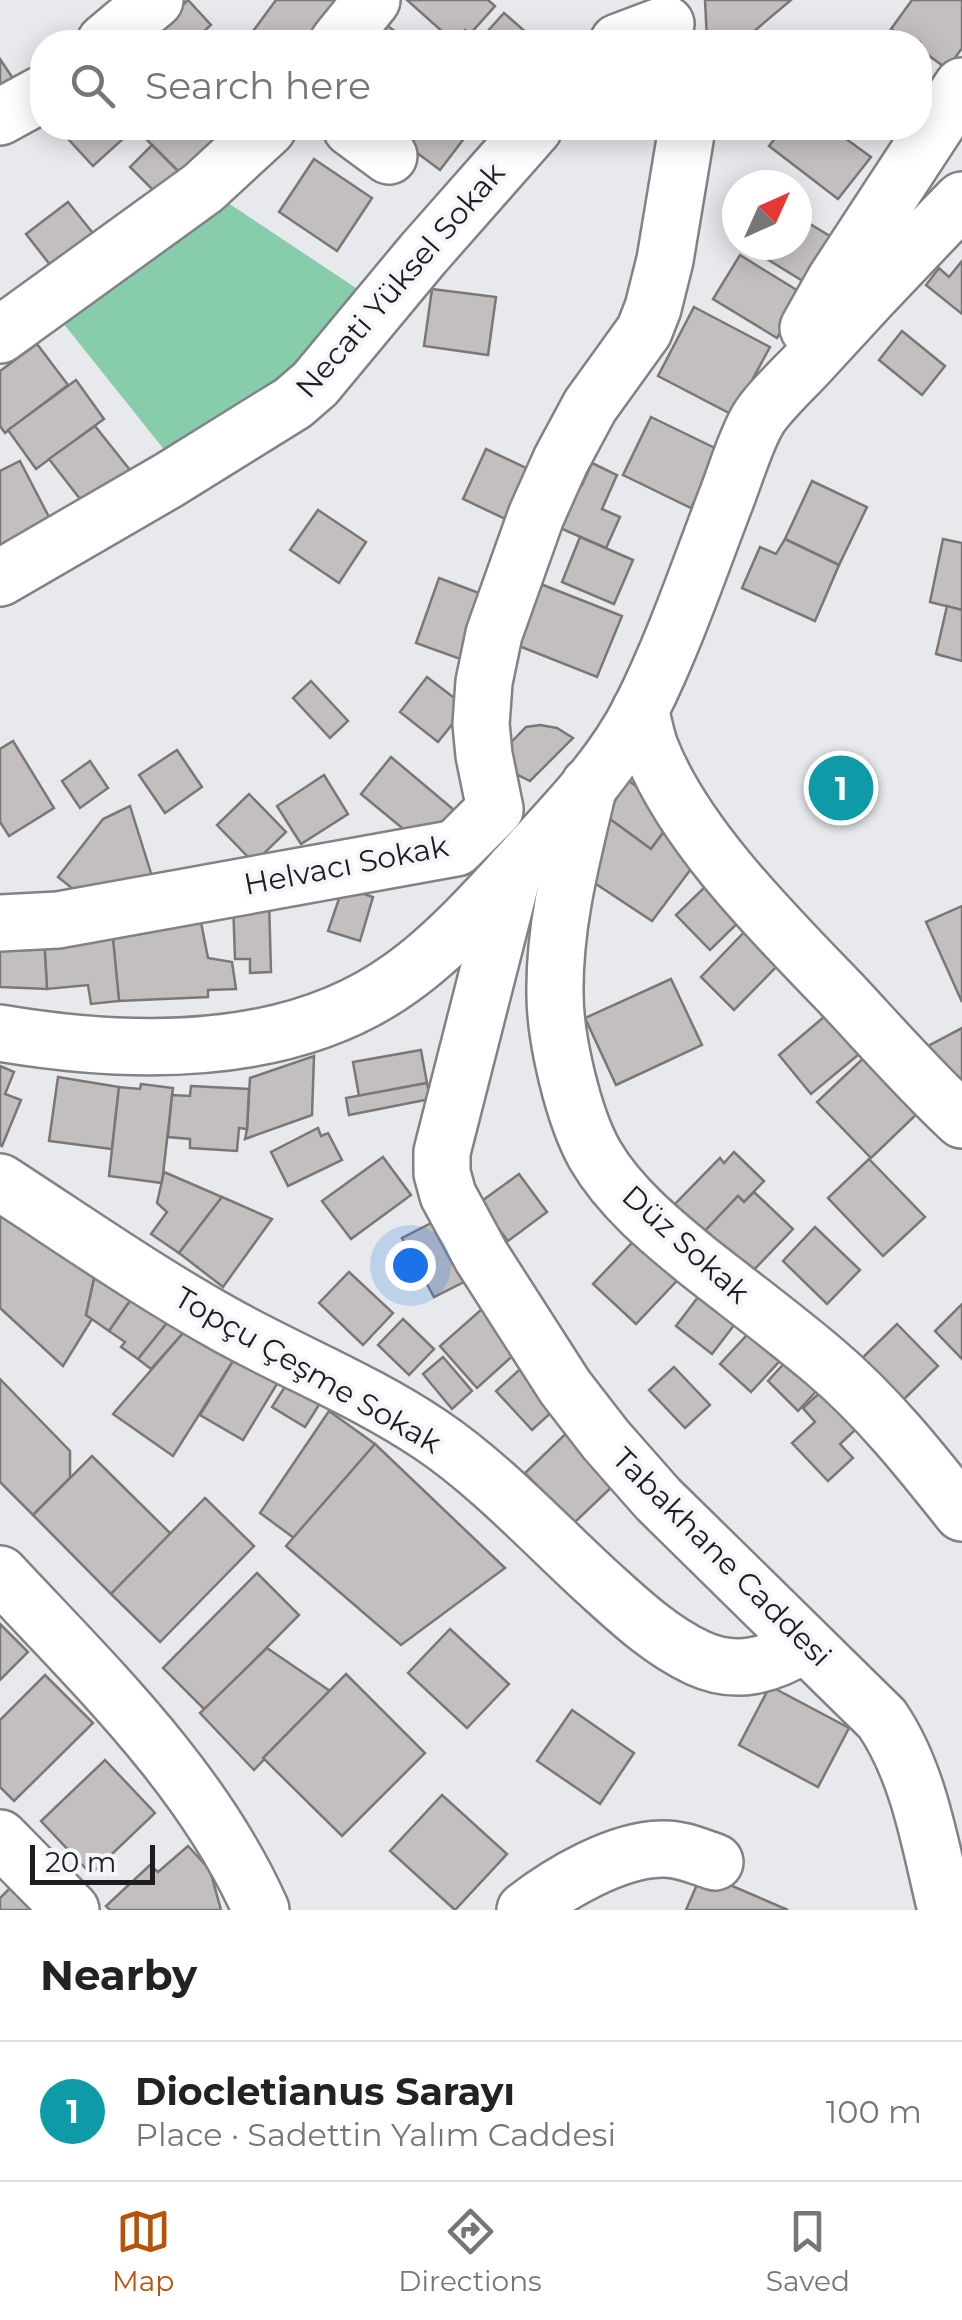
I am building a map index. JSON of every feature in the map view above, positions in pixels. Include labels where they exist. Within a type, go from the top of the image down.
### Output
[{"type":"street","points":[[120,30],[155,0]]},
{"type":"street","points":[[348,30],[372,0]]},
{"type":"street","points":[[932,132],[962,86]]},
{"type":"street","points":[[0,118],[30,101]]},
{"type":"street","points":[[0,336],[203,188],[255,140]]},
{"type":"street","name":"Necati Yüksel Sokak","points":[[0,578],[168,480],[304,394],[523,140]]},
{"type":"street","name":"Helvacı Sokak","points":[[0,923],[58,920],[456,848],[495,809],[481,724],[484,682],[494,634],[536,516],[561,460],[590,406],[644,331],[653,308],[685,140]]},
{"type":"street","points":[[0,1033],[42,1040],[151,1046],[238,1041],[300,1026],[352,1007],[401,978],[442,943],[514,870],[620,746],[661,666],[757,421],[835,280],[927,140]]},
{"type":"street","points":[[757,421],[876,288],[962,200]]},
{"type":"street","points":[[640,710],[650,746],[669,788],[720,860],[782,934],[962,1120]]},
{"type":"street","name":"Düz Sokak","points":[[590,785],[564,893],[556,944],[554,998],[564,1065],[595,1154],[640,1211],[826,1363],[872,1406],[962,1514]]},
{"type":"street","name":"Tabakhane Caddesi","points":[[514,870],[442,1152],[448,1195],[481,1256],[565,1387],[606,1440],[658,1499],[882,1719],[894,1737],[917,1792],[946,1910]]},
{"type":"street","name":"Topçu Çeşme Sokak","points":[[0,1182],[224,1324],[434,1437],[488,1481],[610,1594],[678,1648],[720,1666],[740,1667],[780,1659],[805,1644]]},
{"type":"street","points":[[0,1574],[104,1686],[194,1794],[239,1864],[261,1910]]},
{"type":"street","points":[[0,1838],[71,1910]]},
{"type":"street","points":[[525,1910],[564,1884],[618,1858],[661,1849],[715,1862]]},
{"type":"green space","points":[[216,195],[365,294],[272,395],[170,457],[55,313]]},
{"type":"building","points":[[188,0],[211,25],[205,30],[152,30]]},
{"type":"building","points":[[276,0],[341,0],[318,30],[254,30]]},
{"type":"building","points":[[407,0],[488,0],[495,6],[474,30],[441,30]]},
{"type":"building","points":[[705,0],[791,0],[755,30],[706,30]]},
{"type":"building","points":[[912,0],[962,0],[962,48],[947,69],[932,58],[932,30],[891,29]]},
{"type":"building","points":[[504,13],[523,30],[489,30]]},
{"type":"building","points":[[380,20],[393,30],[372,30]]},
{"type":"building","points":[[0,59],[20,89],[0,99]]},
{"type":"building","points":[[69,140],[122,140],[93,166]]},
{"type":"building","points":[[147,140],[216,140],[182,175]]},
{"type":"building","points":[[400,140],[463,140],[440,170]]},
{"type":"building","points":[[774,140],[848,140],[871,157],[838,199],[812,179],[812,170],[800,170],[769,146]]},
{"type":"building","points":[[152,145],[182,175],[159,196],[130,167]]},
{"type":"building","points":[[314,159],[372,198],[337,251],[279,212]]},
{"type":"building","points":[[68,202],[100,242],[58,275],[26,234]]},
{"type":"building","points":[[812,225],[833,238],[806,283],[768,260],[812,260]]},
{"type":"building","points":[[737,260],[748,260],[803,294],[777,338],[713,299]]},
{"type":"building","points":[[962,261],[962,314],[926,285],[939,268],[949,277]]},
{"type":"building","points":[[432,289],[496,297],[488,355],[424,346]]},
{"type":"building","points":[[694,307],[770,347],[733,415],[658,376]]},
{"type":"building","points":[[902,331],[945,366],[922,395],[879,360]]},
{"type":"building","points":[[37,344],[68,385],[5,433],[0,426],[0,371]]},
{"type":"building","points":[[76,380],[104,419],[36,469],[8,430]]},
{"type":"building","points":[[651,417],[719,450],[691,508],[623,475]]},
{"type":"building","points":[[95,426],[130,470],[84,504],[49,459]]},
{"type":"building","points":[[486,449],[539,474],[516,524],[463,499]]},
{"type":"building","points":[[20,461],[51,521],[0,548],[0,471]]},
{"type":"building","points":[[592,463],[617,475],[602,509],[620,517],[606,548],[560,528],[567,478],[582,485]]},
{"type":"building","points":[[812,481],[867,507],[839,565],[785,539]]},
{"type":"building","points":[[318,510],[366,542],[339,583],[290,550]]},
{"type":"building","points":[[580,537],[633,560],[614,604],[562,582]]},
{"type":"building","points":[[785,539],[839,565],[815,621],[742,588],[760,547],[776,554]]},
{"type":"building","points":[[943,539],[962,543],[962,610],[930,602]]},
{"type":"building","points":[[439,578],[487,596],[463,660],[416,643]]},
{"type":"building","points":[[538,583],[622,616],[597,677],[514,644]]},
{"type":"building","points":[[947,606],[962,610],[962,661],[936,654]]},
{"type":"building","points":[[427,677],[466,707],[438,742],[400,712]]},
{"type":"building","points":[[311,681],[348,721],[330,738],[293,698]]},
{"type":"building","points":[[526,727],[557,728],[573,738],[530,781],[492,762]]},
{"type":"building","points":[[13,741],[54,808],[9,836],[0,822],[0,749]]},
{"type":"building","points":[[177,750],[202,787],[165,813],[139,775]]},
{"type":"building","points":[[391,757],[454,810],[424,846],[361,794]]},
{"type":"building","points":[[90,761],[108,788],[80,808],[62,781]]},
{"type":"building","points":[[324,775],[348,814],[301,844],[277,806]]},
{"type":"building","points":[[626,779],[656,800],[668,826],[651,849],[607,817]]},
{"type":"building","points":[[249,794],[286,832],[254,863],[217,825]]},
{"type":"building","points":[[130,806],[155,886],[87,900],[58,877],[103,819]]},
{"type":"building","points":[[607,817],[651,849],[668,826],[700,857],[652,921],[584,876]]},
{"type":"building","points":[[711,881],[745,916],[710,950],[676,915]]},
{"type":"building","points":[[343,887],[373,897],[360,941],[328,931]]},
{"type":"building","points":[[269,900],[271,972],[250,973],[250,959],[235,959],[233,901]]},
{"type":"building","points":[[962,906],[962,1002],[926,922]]},
{"type":"building","points":[[198,907],[208,958],[232,962],[236,989],[208,990],[208,997],[119,1001],[111,923]]},
{"type":"building","points":[[751,925],[785,958],[734,1010],[701,977]]},
{"type":"building","points":[[112,928],[119,1001],[91,1004],[88,985],[47,989],[44,937]]},
{"type":"building","points":[[44,937],[47,989],[0,987],[0,938]]},
{"type":"building","points":[[671,979],[702,1045],[616,1085],[585,1018]]},
{"type":"building","points":[[831,1011],[864,1050],[811,1094],[779,1055]]},
{"type":"building","points":[[962,1028],[962,1079],[960,1080],[928,1046]]},
{"type":"building","points":[[421,1050],[427,1083],[359,1096],[353,1062]]},
{"type":"building","points":[[870,1052],[923,1108],[871,1158],[817,1102]]},
{"type":"building","points":[[314,1056],[312,1115],[245,1139],[250,1078]]},
{"type":"building","points":[[0,1066],[14,1072],[5,1094],[21,1100],[2,1146],[0,1145]]},
{"type":"building","points":[[58,1077],[119,1087],[112,1149],[49,1141]]},
{"type":"building","points":[[427,1083],[430,1099],[349,1115],[346,1098]]},
{"type":"building","points":[[141,1084],[173,1088],[162,1183],[109,1176],[119,1087],[140,1089]]},
{"type":"building","points":[[191,1086],[249,1089],[247,1129],[239,1128],[237,1151],[190,1148],[190,1139],[168,1137],[172,1095],[190,1096]]},
{"type":"building","points":[[318,1128],[321,1136],[328,1133],[342,1160],[288,1186],[271,1152]]},
{"type":"building","points":[[734,1152],[764,1181],[744,1202],[738,1196],[702,1234],[673,1206],[720,1158],[724,1163]]},
{"type":"building","points":[[383,1157],[411,1195],[351,1239],[322,1201]]},
{"type":"building","points":[[869,1159],[925,1217],[883,1256],[828,1198]]},
{"type":"building","points":[[164,1172],[222,1197],[179,1253],[151,1234],[167,1212],[157,1203]]},
{"type":"building","points":[[519,1174],[547,1212],[508,1241],[479,1203]]},
{"type":"building","points":[[754,1192],[793,1229],[748,1276],[702,1234],[738,1196],[744,1202]]},
{"type":"building","points":[[222,1197],[272,1219],[223,1287],[179,1253]]},
{"type":"building","points":[[0,1198],[98,1261],[86,1315],[92,1319],[63,1366],[0,1308]]},
{"type":"building","points":[[445,1216],[476,1276],[434,1297],[402,1238]]},
{"type":"building","points":[[815,1227],[860,1270],[827,1304],[783,1261]]},
{"type":"building","points":[[646,1228],[689,1268],[636,1324],[593,1284]]},
{"type":"building","points":[[98,1261],[139,1288],[109,1331],[86,1315]]},
{"type":"building","points":[[349,1272],[393,1313],[363,1345],[319,1303]]},
{"type":"building","points":[[139,1288],[175,1313],[138,1359],[121,1347],[125,1342],[109,1331]]},
{"type":"building","points":[[705,1288],[741,1316],[712,1354],[676,1326]]},
{"type":"building","points":[[491,1301],[527,1343],[477,1388],[440,1346]]},
{"type":"building","points":[[962,1304],[962,1359],[935,1331]]},
{"type":"building","points":[[175,1313],[191,1324],[151,1369],[138,1359]]},
{"type":"building","points":[[403,1319],[434,1349],[409,1375],[378,1345]]},
{"type":"building","points":[[759,1322],[790,1350],[751,1392],[720,1364]]},
{"type":"building","points":[[191,1324],[238,1353],[173,1456],[113,1414]]},
{"type":"building","points":[[897,1324],[938,1366],[896,1407],[855,1365]]},
{"type":"building","points":[[238,1353],[280,1379],[243,1440],[200,1415]]},
{"type":"building","points":[[443,1357],[472,1391],[452,1409],[423,1374]]},
{"type":"building","points":[[790,1357],[821,1386],[798,1411],[768,1381]]},
{"type":"building","points":[[528,1362],[564,1401],[532,1430],[496,1391]]},
{"type":"building","points":[[674,1367],[710,1405],[685,1428],[649,1390]]},
{"type":"building","points":[[293,1374],[326,1394],[305,1427],[272,1407]]},
{"type":"building","points":[[0,1379],[70,1451],[70,1478],[33,1515],[0,1482]]},
{"type":"building","points":[[835,1379],[869,1417],[840,1444],[853,1458],[828,1481],[792,1443],[815,1422],[803,1408]]},
{"type":"building","points":[[329,1411],[375,1444],[294,1538],[260,1513]]},
{"type":"building","points":[[579,1421],[619,1480],[574,1523],[525,1473]]},
{"type":"building","points":[[375,1444],[505,1568],[401,1645],[286,1546]]},
{"type":"building","points":[[92,1456],[171,1534],[111,1594],[33,1515]]},
{"type":"building","points":[[205,1498],[254,1546],[160,1642],[111,1594]]},
{"type":"building","points":[[257,1573],[299,1615],[205,1710],[163,1668]]},
{"type":"building","points":[[0,1624],[28,1652],[0,1680]]},
{"type":"building","points":[[450,1629],[509,1684],[467,1728],[408,1673]]},
{"type":"building","points":[[267,1648],[330,1691],[254,1770],[200,1713]]},
{"type":"building","points":[[346,1674],[425,1753],[342,1836],[263,1758]]},
{"type":"building","points":[[45,1675],[93,1723],[14,1801],[0,1787],[0,1720]]},
{"type":"building","points":[[770,1686],[849,1728],[818,1787],[739,1745]]},
{"type":"building","points":[[572,1710],[634,1753],[600,1804],[537,1761]]},
{"type":"building","points":[[105,1760],[155,1813],[91,1874],[41,1821]]},
{"type":"building","points":[[442,1795],[507,1854],[455,1910],[390,1851]]},
{"type":"building","points":[[188,1846],[210,1870],[221,1910],[110,1910],[106,1906],[150,1865],[158,1872]]},
{"type":"building","points":[[702,1873],[788,1910],[686,1910]]},
{"type":"building","points":[[17,1881],[43,1910],[0,1910],[0,1898]]},
{"type":"place","name":"Diocletianus Sarayı","points":[[841,788]]}]
